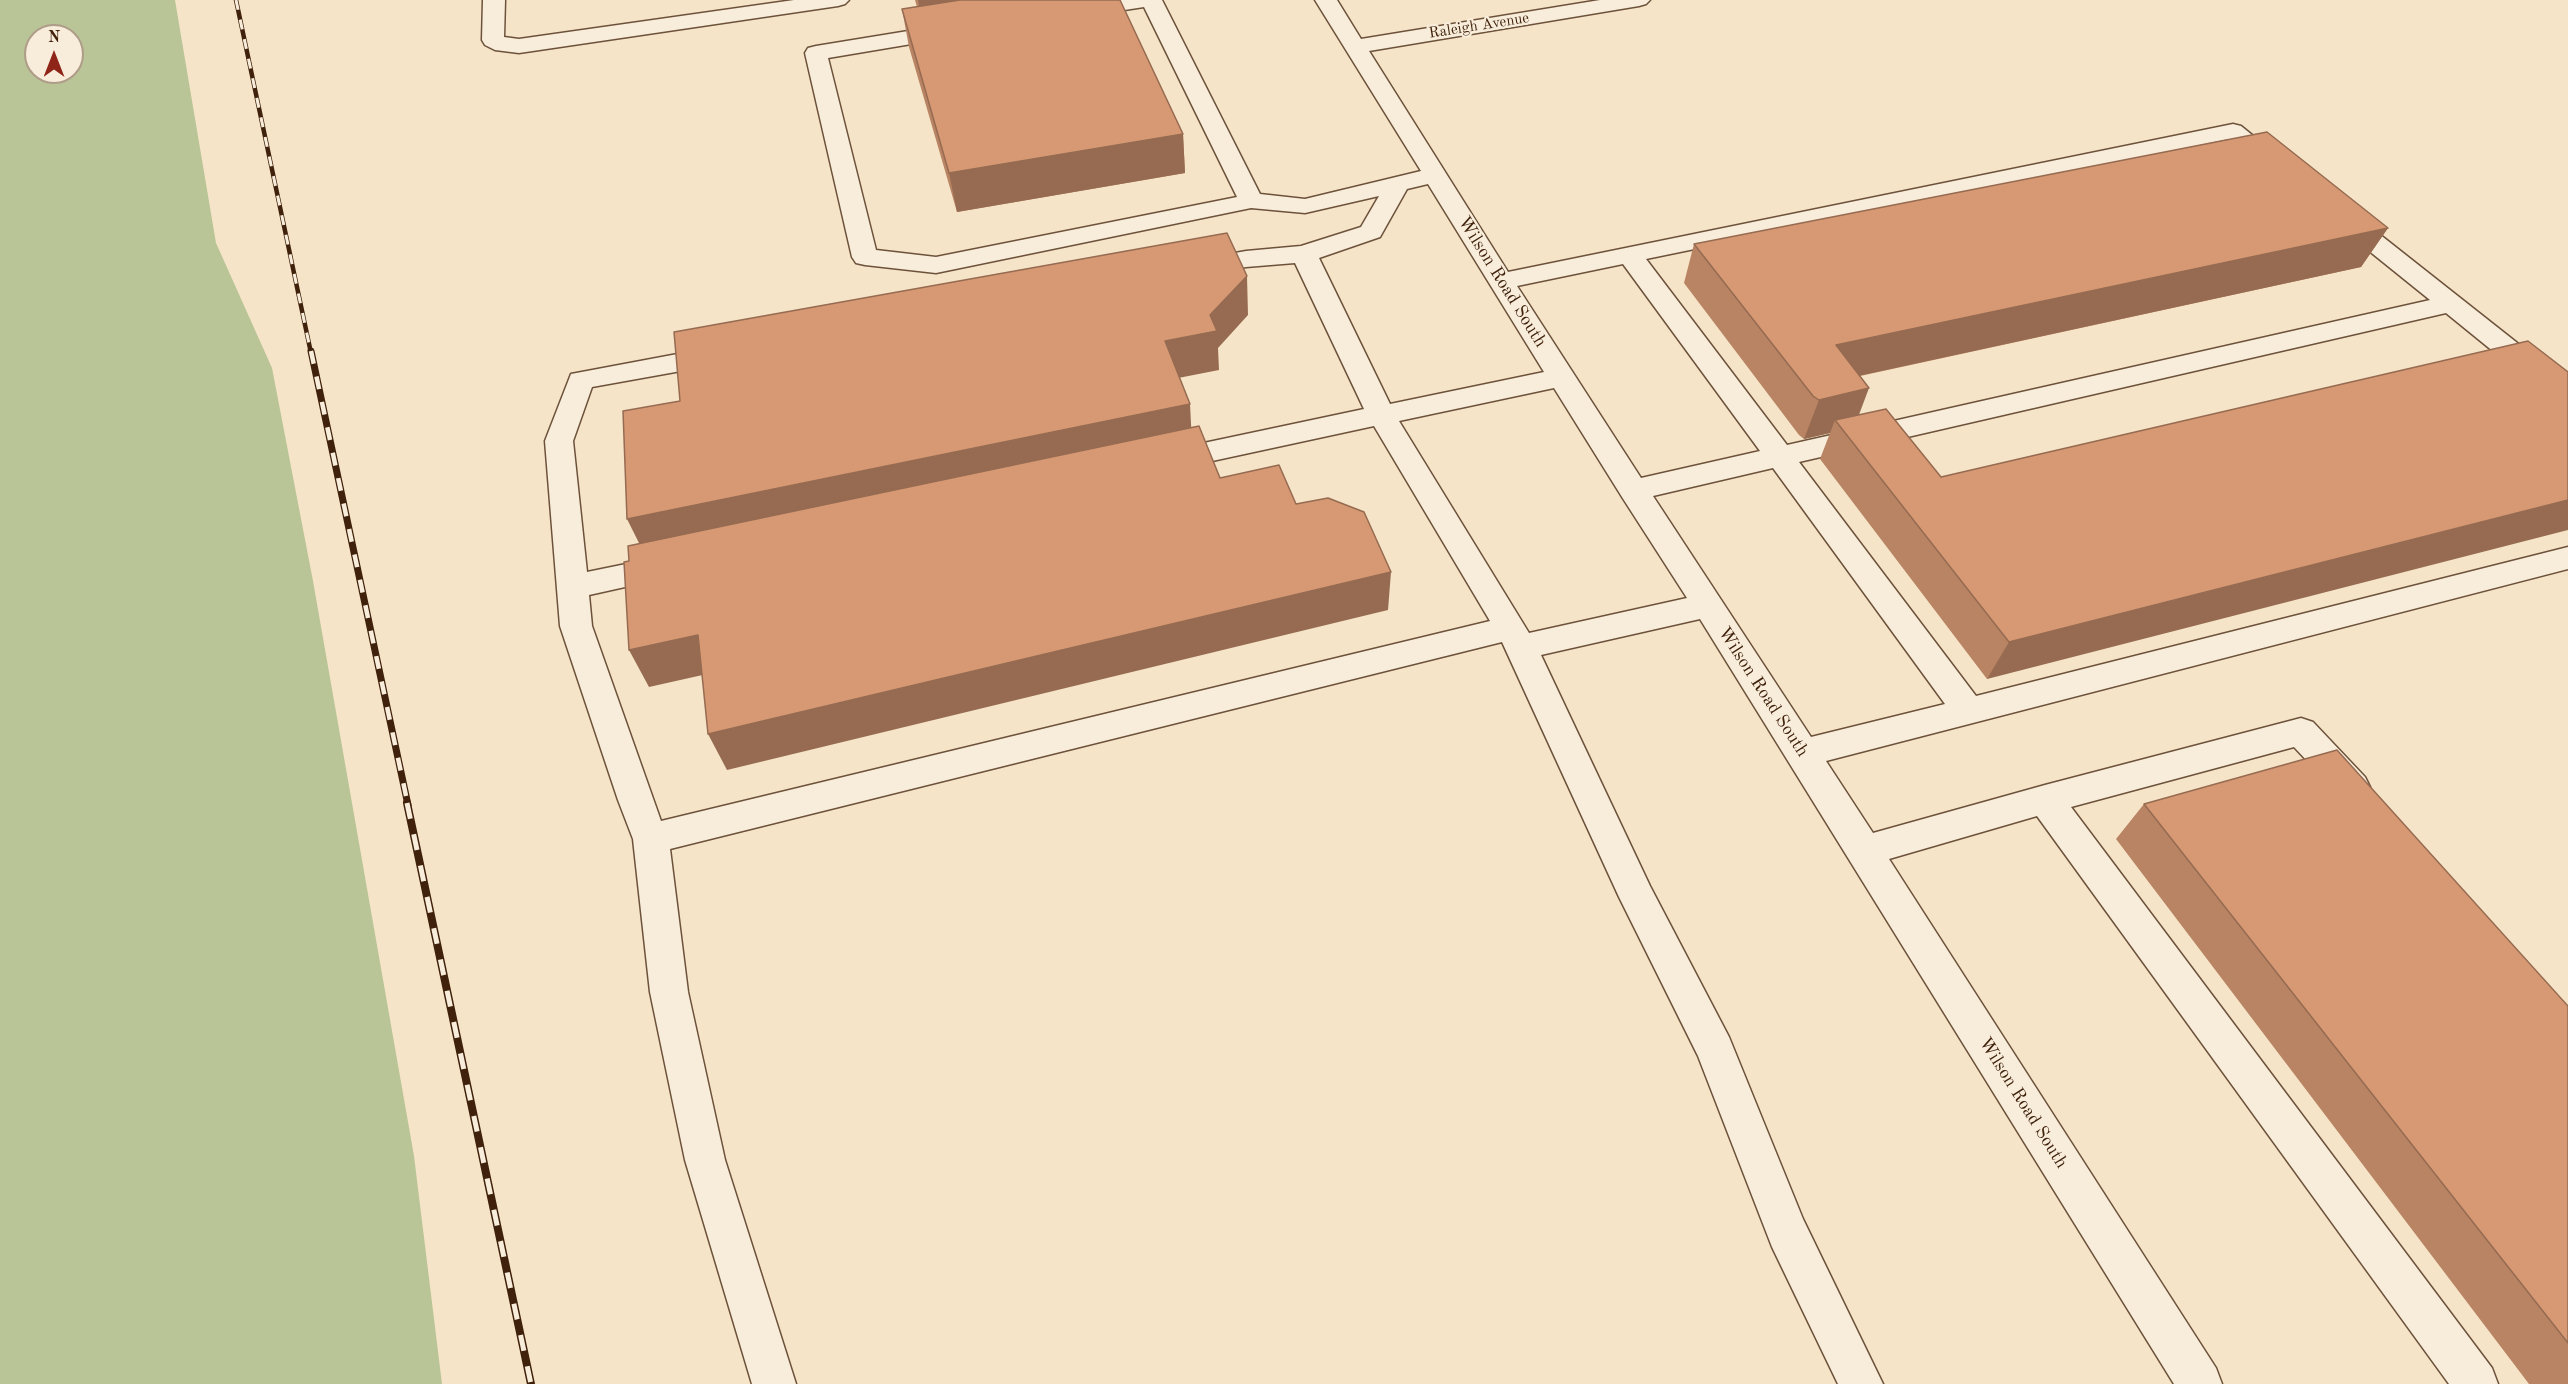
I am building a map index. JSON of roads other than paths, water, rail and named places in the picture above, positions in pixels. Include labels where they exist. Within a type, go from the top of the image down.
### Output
[{"type":"street","points":[[494,0],[493,40],[503,45],[519,46],[838,0]]},
{"type":"street","points":[[1051,15],[1145,0]]},
{"type":"street","points":[[1151,0],[1251,201]]},
{"type":"street","name":"Wilson Road South","points":[[1326,0],[1632,490],[1803,753],[2200,1384]]},
{"type":"street","name":"Raleigh Avenue","points":[[1356,46],[1639,0]]},
{"type":"street","points":[[969,28],[816,53],[865,257],[936,265],[1251,201],[1305,206],[1435,175]]},
{"type":"street","points":[[1502,281],[2233,131],[2297,181]]},
{"type":"street","points":[[1164,274],[1246,259],[1304,254],[1371,232],[1398,184]]},
{"type":"street","points":[[2324,203],[2568,398]]},
{"type":"street","points":[[1304,254],[1381,415],[1516,638],[1637,897],[1715,1050],[1787,1232],[1861,1384]]},
{"type":"street","points":[[1630,255],[1968,710]]},
{"type":"street","points":[[1632,490],[2451,304]]},
{"type":"street","points":[[744,350],[581,380],[559,441],[576,626],[635,800],[651,839],[669,992],[705,1160],[774,1384]]},
{"type":"street","points":[[1135,467],[1561,377]]},
{"type":"street","points":[[1803,753],[2568,558]]},
{"type":"street","points":[[572,587],[701,560]]},
{"type":"street","points":[[651,839],[1516,638],[1707,605]]},
{"type":"street","points":[[1864,851],[2045,799],[2301,732],[2374,810]]},
{"type":"street","points":[[2045,799],[2476,1384]]},
{"type":"railway","points":[[236,0],[311,353]]},
{"type":"railway","points":[[311,351],[408,805]]},
{"type":"railway","points":[[407,803],[531,1384]]}]
